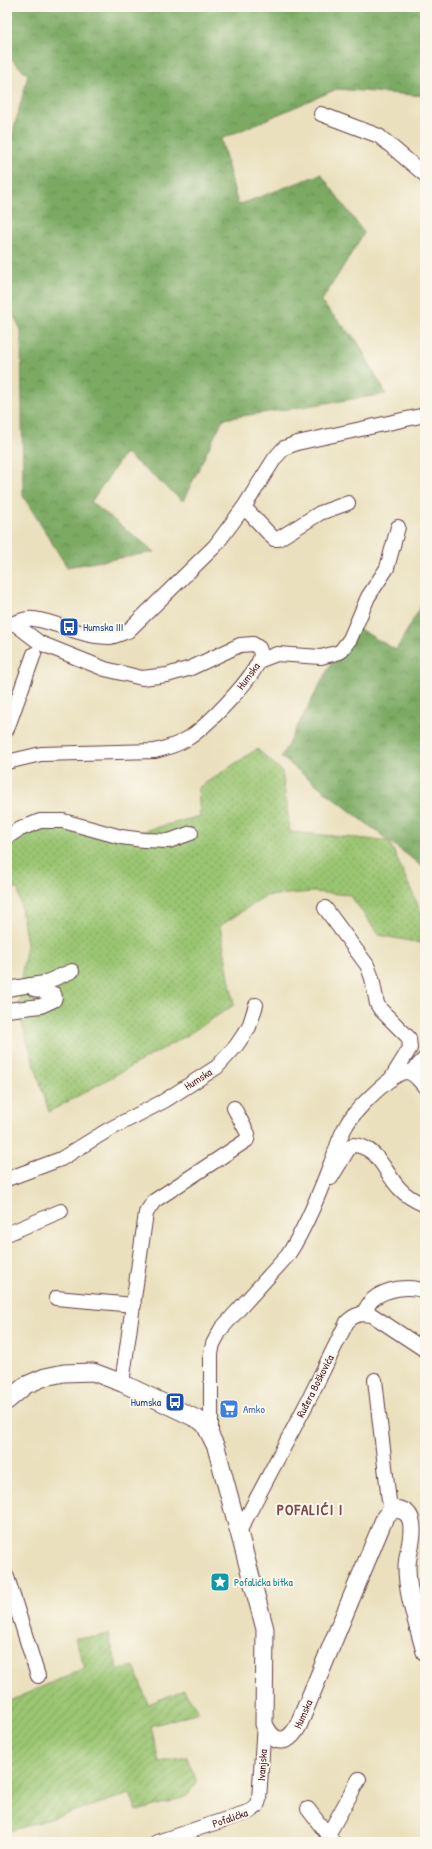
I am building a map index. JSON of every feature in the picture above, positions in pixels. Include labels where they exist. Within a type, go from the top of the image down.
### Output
[{"type":"street","points":[[321,114],[379,136],[425,175]]},
{"type":"street","name":"Humska","points":[[11,624],[32,618],[88,635],[111,637],[128,631],[214,546],[244,507],[275,458],[284,448],[297,443],[425,415]]},
{"type":"street","points":[[244,507],[274,539],[278,539],[320,513],[348,503]]},
{"type":"street","points":[[261,660],[277,654],[321,657],[340,652],[350,639],[368,597],[387,568],[398,527]]},
{"type":"street","name":"Humska","points":[[7,762],[41,754],[155,751],[173,747],[188,739],[214,717],[258,666],[262,654],[259,648],[253,644],[240,645],[191,668],[167,675],[142,678],[105,668],[40,643],[11,624]]},
{"type":"street","points":[[7,729],[34,654]]},
{"type":"street","points":[[7,837],[18,830],[40,822],[63,821],[121,837],[144,840],[169,841],[191,833]]},
{"type":"street","points":[[325,908],[367,965],[372,978],[377,1004],[409,1038],[410,1048],[391,1079]]},
{"type":"street","points":[[7,989],[44,983],[72,972]]},
{"type":"street","points":[[7,1010],[41,1006],[54,1000],[54,994],[34,989],[30,985]]},
{"type":"street","name":"Humska","points":[[7,1178],[61,1159],[108,1130],[164,1101],[217,1067],[236,1046],[249,1027],[256,1005]]},
{"type":"street","points":[[411,1073],[425,1058]]},
{"type":"street","points":[[211,1435],[211,1354],[216,1337],[226,1322],[288,1255],[298,1238],[320,1190],[345,1126],[355,1112],[391,1079],[403,1072],[411,1073],[425,1087]]},
{"type":"street","points":[[122,1384],[146,1213],[154,1201],[247,1140],[248,1134],[234,1108]]},
{"type":"street","points":[[320,1190],[337,1170],[349,1148],[356,1145],[366,1149],[376,1156],[400,1188],[412,1199],[425,1205]]},
{"type":"street","points":[[7,1234],[61,1212]]},
{"type":"street","name":"Ruđera Boškovića","points":[[240,1530],[347,1322],[352,1317],[363,1313],[372,1300],[381,1294],[398,1289],[416,1288],[425,1291]]},
{"type":"street","points":[[56,1298],[134,1305]]},
{"type":"street","points":[[363,1313],[378,1318],[425,1350]]},
{"type":"street","points":[[7,1400],[26,1385],[45,1377],[64,1372],[93,1372],[190,1414],[205,1424],[216,1447],[240,1530],[265,1629],[264,1724]]},
{"type":"street","points":[[375,1380],[389,1501],[392,1510],[397,1509],[406,1512],[412,1523],[407,1566],[408,1584],[424,1646]]},
{"type":"street","name":"Humska","points":[[264,1724],[267,1732],[278,1740],[290,1738],[295,1732],[385,1517],[392,1510]]},
{"type":"street","points":[[7,1576],[38,1676]]},
{"type":"street","name":"Ivanjska","points":[[257,1806],[259,1800],[264,1724]]},
{"type":"street","points":[[308,1809],[331,1839],[359,1779]]},
{"type":"street","name":"Pofalićka","points":[[157,1842],[175,1840],[251,1811],[257,1806]]},
{"type":"green space","points":[[7,7],[425,7],[425,96],[337,89],[221,139],[238,205],[321,174],[364,233],[321,302],[357,341],[386,394],[223,419],[183,501],[125,453],[91,502],[155,552],[67,567],[23,496],[21,330],[7,303],[7,154],[28,75],[7,55]]},
{"type":"green space","points":[[425,599],[425,869],[281,757],[352,625],[396,650]]},
{"type":"green space","points":[[257,749],[282,771],[290,832],[389,841],[425,921],[425,944],[379,935],[350,895],[312,892],[265,896],[220,926],[234,1005],[184,1037],[49,1112],[19,1014],[22,972],[27,945],[18,889],[7,888],[7,839],[63,821],[121,837],[200,816],[198,788]]},
{"type":"green space","points":[[108,1634],[118,1669],[134,1666],[148,1704],[184,1690],[199,1712],[151,1726],[159,1762],[187,1757],[197,1782],[186,1797],[137,1811],[130,1794],[7,1832],[7,1702],[85,1668],[75,1638],[96,1637]]},
{"type":"place","name":"Humska III","points":[[69,627]]},
{"type":"place","name":"Humska","points":[[175,1402]]},
{"type":"place","name":"Amko","points":[[229,1409]]},
{"type":"place","name":"Pofalićka bitka","points":[[220,1582]]},
{"type":"district","name":"POFALIĆI I","points":[[310,1510]]}]
